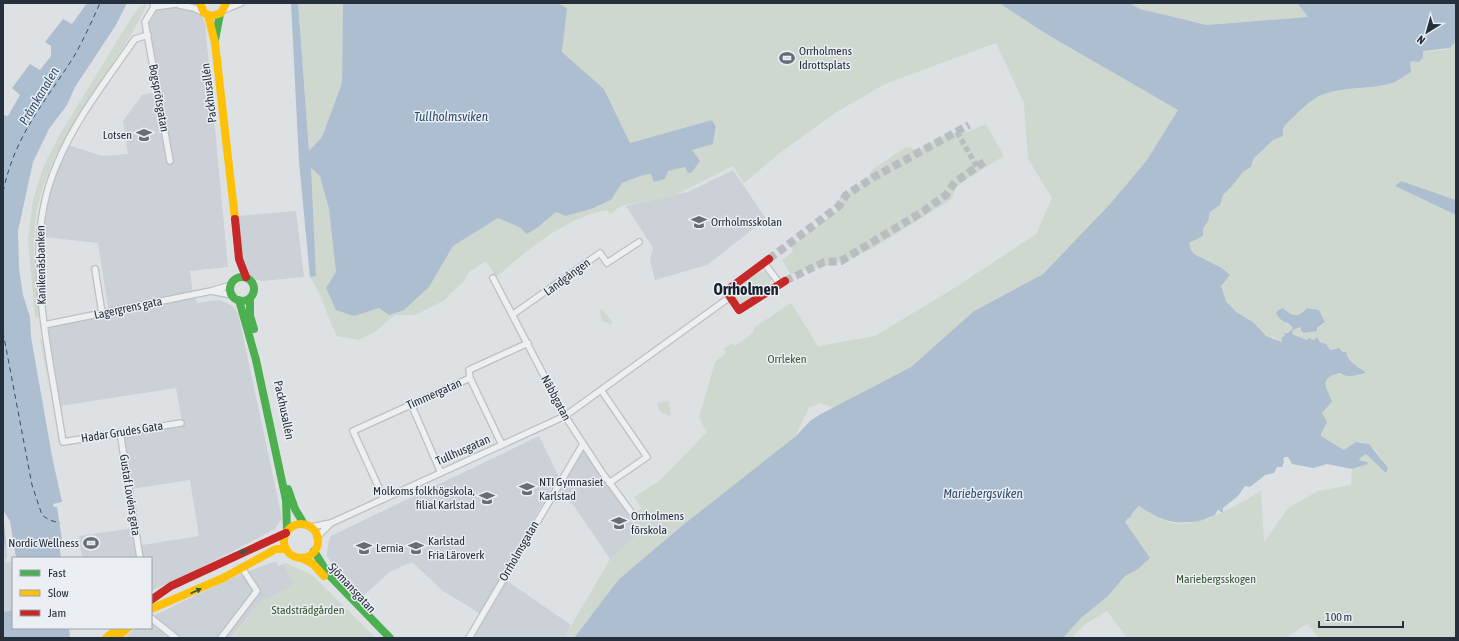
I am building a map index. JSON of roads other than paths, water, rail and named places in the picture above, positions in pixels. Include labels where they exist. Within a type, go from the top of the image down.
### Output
[{"type":"street","name":"Packhusallén","points":[[200,3],[206,14],[214,42],[239,259],[246,277]]},
{"type":"street","points":[[148,35],[145,22],[154,5],[180,4],[215,16],[223,9],[241,3]]},
{"type":"street","name":"Packhusallén","points":[[214,42],[223,9]]},
{"type":"street","name":"Bogsprötsgatan","points":[[148,35],[170,161]]},
{"type":"street","name":"Kanikenäsbanken","points":[[63,442],[44,325],[39,244],[41,215],[54,171],[74,132],[135,39],[148,35]]},
{"type":"street","name":"Landgången","points":[[512,315],[600,253],[606,263],[639,242]]},
{"type":"street","name":"Packhusallén","points":[[233,282],[239,259]]},
{"type":"street","points":[[767,261],[783,282],[739,310],[726,291],[767,261]]},
{"type":"street","points":[[95,269],[102,313]]},
{"type":"street","points":[[240,277],[246,277],[251,280],[254,286],[254,293],[250,298],[239,300],[232,295],[233,282],[240,277]]},
{"type":"street","name":"Näbbgatan","points":[[493,278],[565,416],[631,512]]},
{"type":"street","name":"Lagergrens gata","points":[[44,325],[211,291],[233,282]]},
{"type":"street","name":"Lagergrens gata","points":[[211,291],[232,295]]},
{"type":"street","name":"Tullhusgatan","points":[[308,526],[331,523],[565,416],[730,297]]},
{"type":"street","name":"Packhusallén","points":[[250,298],[250,316],[260,353],[291,498],[308,526]]},
{"type":"street","name":"Packhusallén","points":[[239,300],[253,345],[286,500],[292,516],[288,530]]},
{"type":"street","name":"Timmergatan","points":[[384,499],[353,431],[470,378],[469,370],[528,343]]},
{"type":"street","points":[[470,378],[502,445]]},
{"type":"street","points":[[601,390],[647,457],[610,483]]},
{"type":"street","points":[[411,404],[441,473]]},
{"type":"street","name":"Hadar Grudes Gata","points":[[63,442],[181,423]]},
{"type":"street","name":"Gustaf Lovéns gata","points":[[120,432],[140,557]]},
{"type":"street","name":"Orrholmsgatan","points":[[469,638],[583,444]]},
{"type":"street","name":"Tullhusgatan","points":[[317,537],[331,523]]},
{"type":"street","points":[[152,599],[171,586],[265,542],[273,540],[288,530],[308,526],[317,537],[316,549],[298,557],[270,554]]},
{"type":"street","points":[[286,549],[284,538],[288,530]]},
{"type":"street","points":[[152,609],[180,598],[270,554],[276,549],[286,549],[298,557]]},
{"type":"street","name":"Sjömansgatan","points":[[316,549],[328,574],[390,638]]},
{"type":"street","name":"Sjömansgatan","points":[[298,557],[312,564],[382,638]]},
{"type":"street","points":[[221,638],[257,591],[242,568]]},
{"type":"street","points":[[152,619],[176,638]]},
{"type":"street","points":[[106,638],[117,629]]},
{"type":"street","points":[[116,638],[127,629]]},
{"type":"water","name":"Pråmkanalen","points":[[87,3],[127,3],[116,25],[75,87],[67,105],[49,129],[33,162],[18,231],[19,268],[23,295],[30,317],[31,337],[52,456],[62,502],[53,504],[54,507],[57,507],[62,540],[59,541],[61,557],[12,557],[8,562],[3,536],[3,115],[8,116],[20,95],[12,88],[30,64],[40,70],[51,56],[51,46],[45,42],[63,19],[72,24]]},
{"type":"water","name":"Tullholmsviken","points":[[291,3],[298,3],[309,151],[322,137],[342,83],[343,3],[557,3],[567,8],[562,52],[604,89],[630,143],[712,120],[716,127],[713,144],[692,150],[700,161],[692,172],[688,173],[685,167],[668,171],[665,179],[654,182],[651,174],[643,175],[622,183],[611,200],[591,209],[566,216],[556,212],[538,227],[526,234],[521,228],[498,218],[453,246],[429,287],[404,310],[389,315],[379,308],[354,316],[336,310],[326,288],[336,272],[329,209],[320,176],[311,168],[316,276],[310,277],[299,162]]},
{"type":"water","name":"Mariebergsviken","points":[[999,3],[1129,3],[1140,9],[1207,25],[1308,17],[1297,3],[1456,3],[1456,41],[1450,48],[1423,51],[1423,58],[1419,62],[1412,61],[1410,63],[1411,72],[1395,82],[1324,94],[1308,103],[1285,125],[1283,129],[1283,136],[1273,140],[1254,158],[1251,167],[1243,172],[1223,195],[1220,205],[1210,212],[1208,221],[1203,229],[1203,236],[1189,243],[1194,254],[1222,268],[1230,275],[1221,286],[1226,301],[1236,312],[1253,322],[1266,336],[1282,342],[1282,337],[1285,336],[1284,333],[1288,333],[1293,328],[1278,317],[1276,313],[1278,310],[1283,308],[1293,315],[1298,315],[1307,308],[1319,310],[1325,322],[1317,328],[1317,331],[1304,333],[1301,331],[1301,327],[1293,330],[1292,334],[1307,340],[1308,338],[1314,340],[1317,337],[1320,342],[1326,344],[1330,350],[1339,348],[1343,352],[1346,352],[1350,361],[1365,373],[1347,376],[1340,373],[1332,375],[1328,379],[1326,382],[1326,388],[1332,402],[1322,413],[1327,422],[1321,436],[1344,450],[1356,442],[1369,444],[1388,468],[1386,473],[1366,454],[1359,460],[1367,462],[1368,464],[1352,469],[1327,464],[1313,468],[1292,464],[1288,457],[1286,457],[1283,458],[1284,462],[1282,467],[1277,467],[1274,473],[1265,475],[1250,487],[1245,486],[1238,496],[1223,508],[1223,513],[1218,510],[1214,516],[1190,522],[1174,522],[1154,515],[1139,506],[1125,522],[1150,558],[1138,569],[1125,576],[1108,596],[1081,618],[1063,638],[574,638],[619,579],[683,525],[796,436],[810,421],[911,367],[974,311],[1043,274],[1110,204],[1147,160],[1178,110],[1048,35]]},
{"type":"water","points":[[1401,181],[1456,200],[1456,215],[1395,186]]},
{"type":"water","points":[[12,610],[12,629],[69,629],[70,638],[3,638],[3,612]]},
{"type":"tunnel","points":[[769,259],[839,206],[846,195],[874,177],[969,125]]},
{"type":"tunnel","points":[[957,132],[977,167]]},
{"type":"tunnel","points":[[785,281],[824,262],[841,261],[922,212],[946,195],[955,182],[984,162]]},
{"type":"place","name":"Orrholmens Idrottsplats","points":[[787,58]]},
{"type":"place","name":"Lotsen","points":[[144,135]]},
{"type":"place","name":"Orrholmsskolan","points":[[699,222]]},
{"type":"place","name":"NTI Gymnasiet Karlstad","points":[[527,489]]},
{"type":"place","name":"Molkoms folkhögskola, filial Karlstad","points":[[487,498]]},
{"type":"place","name":"Orrholmens förskola","points":[[619,523]]},
{"type":"place","name":"Nordic Wellness","points":[[91,543]]},
{"type":"place","name":"Lernia","points":[[364,548]]},
{"type":"place","name":"Karlstad Fria Läroverk","points":[[416,548]]},
{"type":"district","name":"Orrholmen","points":[[746,289]]},
{"type":"park label","name":"Orrleken","points":[[787,359]]},
{"type":"park label","name":"Mariebergsskogen","points":[[1216,579]]},
{"type":"park label","name":"Stadsträdgården","points":[[308,610]]}]
